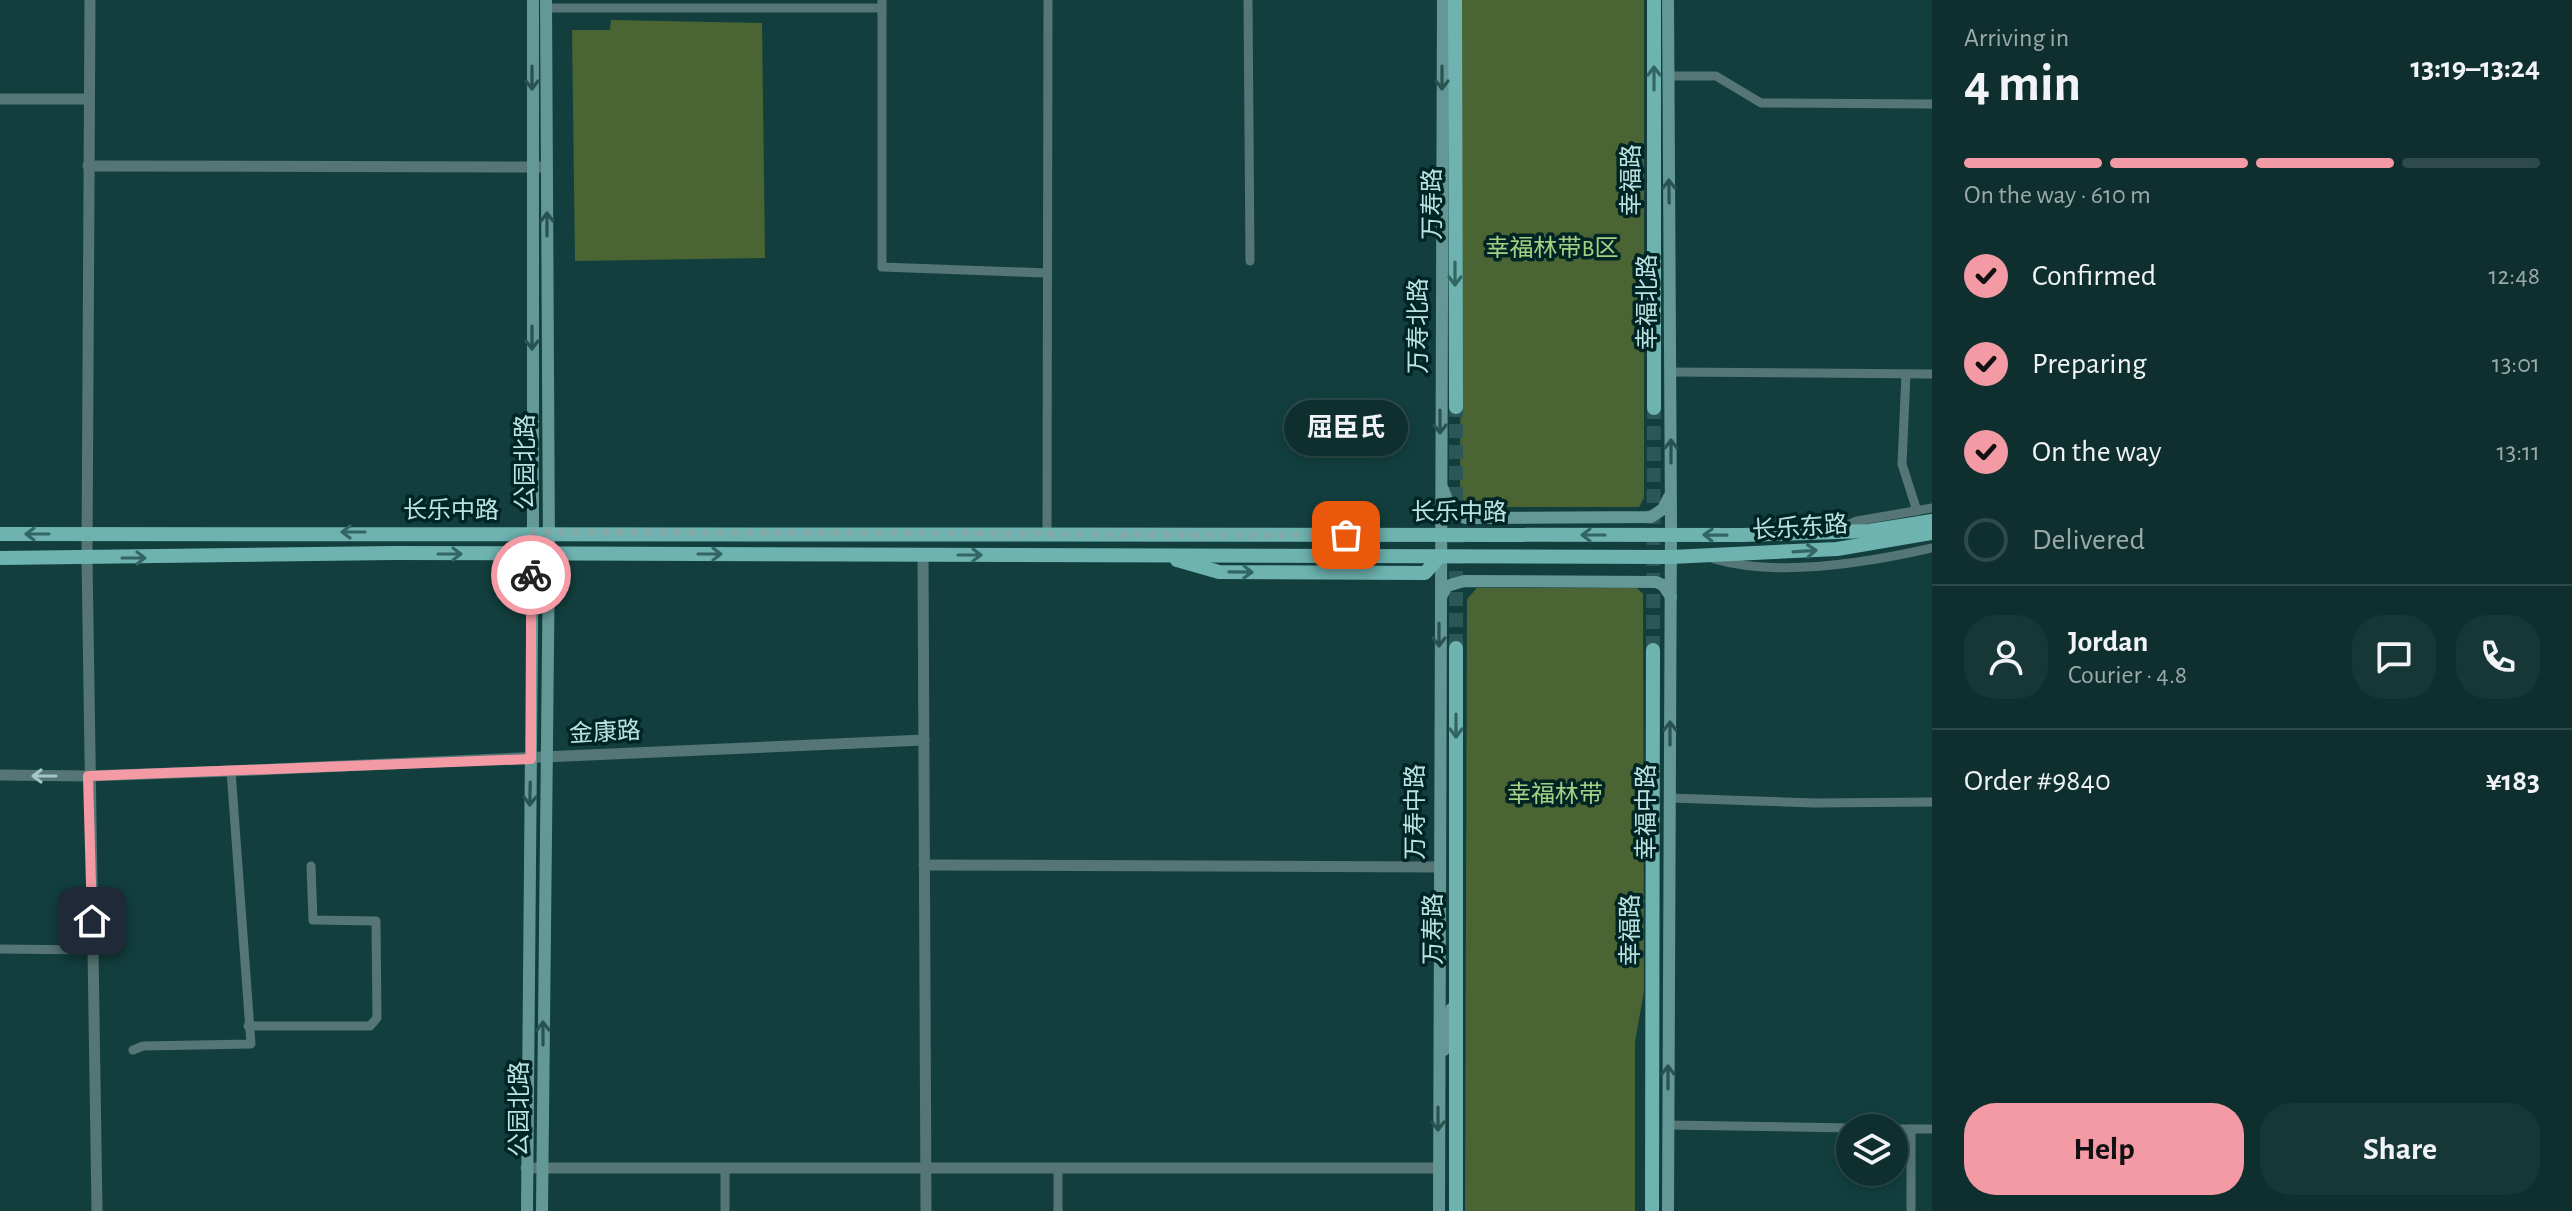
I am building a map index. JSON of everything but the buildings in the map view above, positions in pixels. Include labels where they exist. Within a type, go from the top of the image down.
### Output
[{"type":"main road","name":"公园北路","points":[[527,1211],[533,532],[533,0]]},
{"type":"main road","name":"万寿北路","points":[[1439,557],[1443,0]]},
{"type":"main road","name":"万寿路","points":[[1455,0],[1456,407]]},
{"type":"main road","name":"幸福路","points":[[1654,0],[1654,408]]},
{"type":"main road","name":"幸福北路","points":[[1668,0],[1671,557]]},
{"type":"main road","name":"公园北路","points":[[542,1211],[549,554],[546,4]]},
{"type":"main road","points":[[1439,474],[1451,511],[1465,518],[1651,517],[1663,509],[1671,491]]},
{"type":"main road","name":"长乐东路","points":[[1671,535],[1869,531],[1932,521]]},
{"type":"main road","name":"长乐东路","points":[[1671,557],[1837,549],[1932,533]]},
{"type":"main road","name":"长乐中路","points":[[0,534],[1671,535]]},
{"type":"main road","points":[[1109,534],[1109,556]]},
{"type":"main road","name":"长乐中路","points":[[0,558],[532,554],[1671,557]]},
{"type":"main road","name":"万寿中路","points":[[1439,557],[1439,1211]]},
{"type":"main road","name":"幸福中路","points":[[1668,1211],[1671,557]]},
{"type":"main road","points":[[1439,604],[1447,586],[1464,581],[1656,582],[1663,585],[1671,597]]},
{"type":"main road","name":"万寿路","points":[[1456,648],[1456,1211]]},
{"type":"main road","name":"幸福路","points":[[1652,1211],[1653,650]]},
{"type":"main road","points":[[1438,1083],[1456,986]]},
{"type":"street","points":[[90,0],[86,534],[97,1211]]},
{"type":"street","points":[[1047,535],[1048,0]]},
{"type":"street","points":[[1248,0],[1250,261]]},
{"type":"street","points":[[546,4],[882,4],[882,267],[1047,273]]},
{"type":"street","points":[[1668,76],[1716,76],[1761,103],[1932,104]]},
{"type":"street","points":[[0,99],[89,99]]},
{"type":"street","points":[[88,166],[546,167]]},
{"type":"street","points":[[1670,372],[1932,374]]},
{"type":"street","points":[[1906,374],[1902,464],[1917,511]]},
{"type":"street","points":[[1832,531],[1857,521],[1932,508]]},
{"type":"street","points":[[1703,555],[1741,567],[1765,568],[1849,562],[1932,548]]},
{"type":"street","points":[[923,555],[926,1211]]},
{"type":"street","name":"金康路","points":[[0,775],[88,776],[231,771],[924,740]]},
{"type":"street","points":[[133,1050],[143,1046],[251,1044],[231,771]]},
{"type":"street","points":[[1670,798],[1815,803],[1932,802]]},
{"type":"street","points":[[924,865],[1438,867]]},
{"type":"street","points":[[248,1026],[370,1026],[377,1018],[376,921],[313,920],[311,866]]},
{"type":"street","points":[[0,949],[93,950]]},
{"type":"street","points":[[1668,1125],[1836,1128]]},
{"type":"street","points":[[1911,1211],[1911,1129],[1932,1129]]},
{"type":"street","points":[[526,1168],[1439,1168]]},
{"type":"street","points":[[725,1168],[725,1211]]},
{"type":"street","points":[[1058,1168],[1058,1211]]},
{"type":"green space","name":"幸福林带B区","points":[[1462,0],[1644,0],[1644,498],[1639,507],[1471,507],[1460,497]]},
{"type":"green space","points":[[611,20],[762,23],[765,258],[575,261],[572,30],[610,30]]},
{"type":"green space","name":"幸福林带","points":[[1477,588],[1637,588],[1643,594],[1644,991],[1635,1042],[1635,1211],[1465,1211],[1467,599]]},
{"type":"tunnel","points":[[1456,407],[1456,648]]},
{"type":"tunnel","points":[[1653,650],[1654,408]]},
{"type":"way so far","points":[[531,575],[533,532],[1346,535]]},
{"type":"place","name":"屈臣氏","points":[[1346,535]]},
{"type":"route","points":[[92,921],[88,776],[531,759],[531,575]]}]
